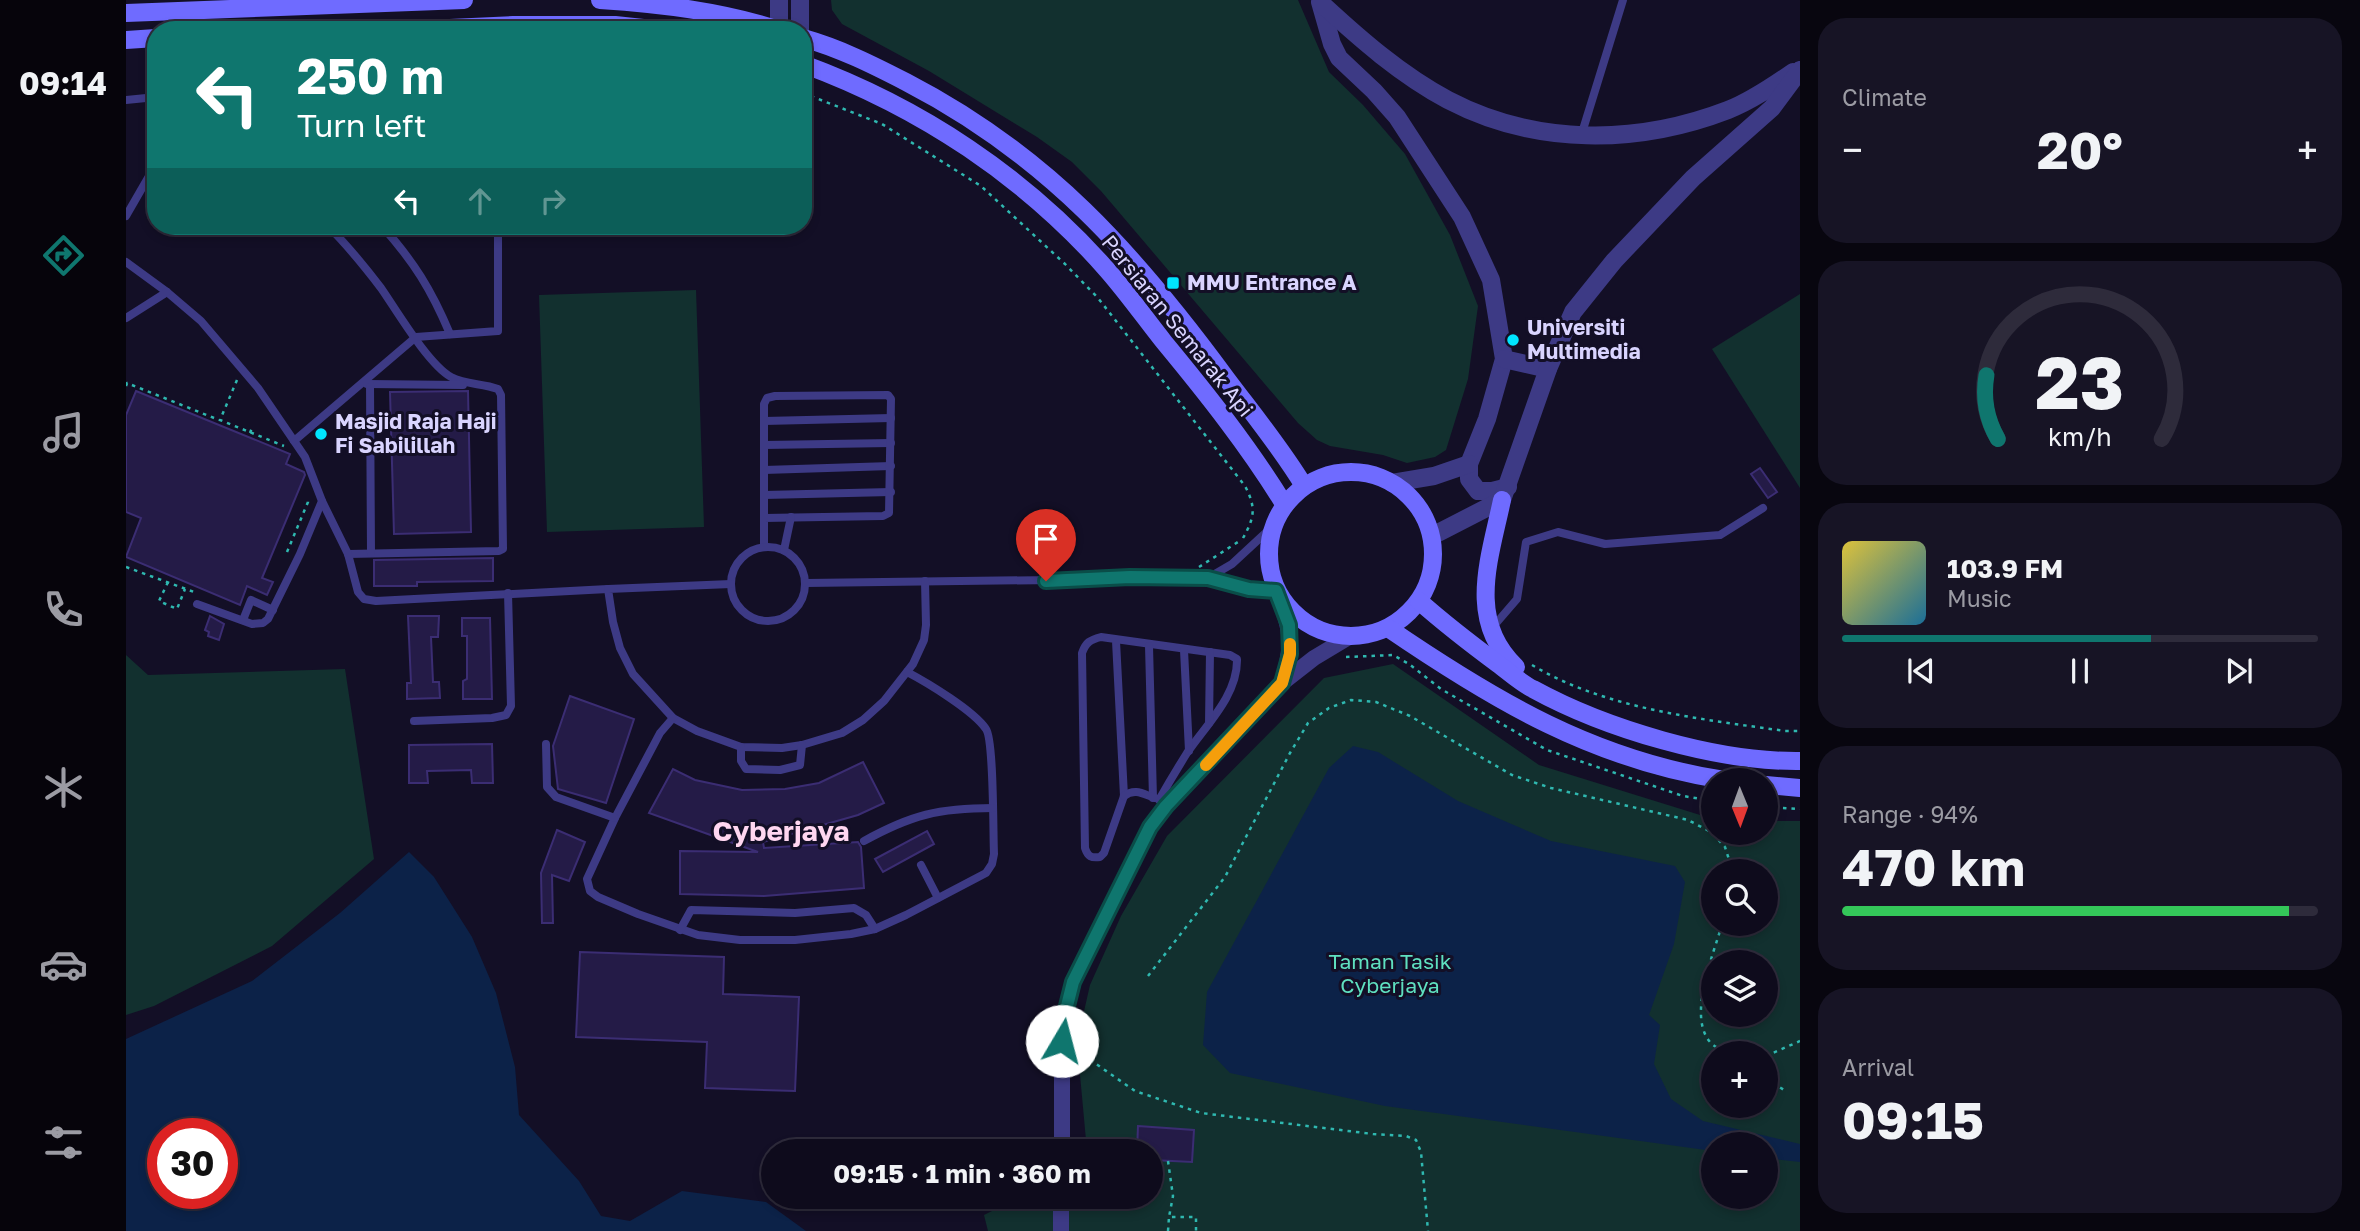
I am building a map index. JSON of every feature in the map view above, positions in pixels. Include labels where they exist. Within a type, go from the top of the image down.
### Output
[{"type":"main road","points":[[126,13],[281,3],[464,0]]},
{"type":"main road","points":[[600,0],[680,8],[748,21]]},
{"type":"main road","points":[[126,40],[147,39]]},
{"type":"main road","name":"Persiaran Semarak Api","points":[[812,42],[891,74],[963,113],[1017,150],[1080,204],[1175,309],[1286,456],[1304,486]]},
{"type":"main road","name":"Persiaran Semarak Api","points":[[812,68],[860,87],[981,156],[1058,220],[1107,270],[1188,371],[1258,463],[1284,504]]},
{"type":"main road","points":[[1348,472],[1371,474],[1392,482],[1410,496],[1424,515],[1432,536],[1434,558],[1430,581],[1419,601],[1405,616],[1388,628],[1369,635],[1349,637],[1328,634],[1309,626],[1293,613],[1278,594],[1268,559],[1268,542],[1284,504],[1304,486],[1325,475],[1348,472]]},
{"type":"main road","points":[[1505,493],[1486,582],[1486,614],[1490,631],[1507,659],[1555,700]]},
{"type":"main road","points":[[1419,601],[1454,632],[1531,688],[1555,700],[1603,720],[1667,741],[1755,757],[1800,761]]},
{"type":"main road","points":[[1388,628],[1459,677],[1549,726],[1622,756],[1701,775]]},
{"type":"main road","points":[[1778,786],[1800,788]]},
{"type":"street","points":[[779,0],[779,21]]},
{"type":"street","points":[[800,0],[800,21]]},
{"type":"street","points":[[1320,1],[1364,42],[1399,69],[1448,100],[1516,127],[1581,136],[1651,133],[1730,110],[1800,69]]},
{"type":"street","points":[[1320,1],[1332,44],[1339,58],[1397,117],[1462,217],[1491,280],[1504,359],[1487,419],[1469,464],[1469,479],[1478,491],[1505,493]]},
{"type":"street","points":[[1350,69],[1353,52],[1364,42]]},
{"type":"street","points":[[1432,536],[1505,493],[1548,369],[1573,312],[1614,261],[1692,178],[1772,108],[1800,69]]},
{"type":"street","points":[[1730,110],[1740,117],[1745,134]]},
{"type":"street","points":[[1504,359],[1548,369]]},
{"type":"street","points":[[1392,482],[1434,476],[1469,464]]},
{"type":"street","points":[[1278,594],[1289,625],[1290,645],[1282,683]]},
{"type":"street","points":[[1062,1139],[1062,1033],[1073,982],[1150,827],[1159,801],[1282,683],[1314,658],[1349,637]]},
{"type":"lane","points":[[1581,136],[1623,0]]},
{"type":"lane","points":[[126,100],[147,98]]},
{"type":"lane","points":[[126,216],[147,180]]},
{"type":"lane","points":[[336,235],[378,284],[429,356],[449,376],[470,385]]},
{"type":"lane","points":[[390,235],[410,257],[434,296],[450,334]]},
{"type":"lane","points":[[292,445],[366,384],[416,337],[498,331],[498,235]]},
{"type":"lane","points":[[126,262],[167,292],[209,330],[258,388],[292,445],[305,457],[322,501],[348,554],[358,592],[364,599],[376,601],[731,584]]},
{"type":"lane","points":[[126,318],[167,292]]},
{"type":"lane","points":[[348,554],[503,550],[501,395],[498,389],[470,385],[366,384]]},
{"type":"lane","points":[[366,384],[371,553]]},
{"type":"lane","points":[[764,518],[883,516],[890,513],[891,399],[888,395],[767,398],[764,404],[764,421],[764,445],[764,470],[764,495],[764,518],[764,547]]},
{"type":"lane","points":[[764,421],[891,418]]},
{"type":"lane","points":[[764,445],[891,443]]},
{"type":"lane","points":[[764,470],[891,466]]},
{"type":"lane","points":[[764,495],[891,492]]},
{"type":"lane","points":[[197,604],[253,624],[263,623],[274,610],[322,501]]},
{"type":"lane","points":[[1490,631],[1517,599],[1526,542],[1558,532],[1605,544],[1720,536],[1763,508]]},
{"type":"lane","points":[[784,550],[792,517]]},
{"type":"lane","points":[[1208,578],[1232,564],[1273,526]]},
{"type":"lane","points":[[764,547],[784,550],[800,564],[806,583],[804,596],[797,607],[788,615],[775,620],[750,616],[740,608],[733,597],[731,584],[735,566],[740,559],[747,553],[764,547]]},
{"type":"lane","points":[[806,583],[1208,578],[1278,594]]},
{"type":"lane","points":[[608,589],[620,648],[633,674],[673,718],[697,731],[741,747],[782,748],[842,733],[863,720],[884,701],[907,672],[924,640],[925,581]]},
{"type":"lane","points":[[415,721],[506,715],[511,706],[508,593]]},
{"type":"lane","points":[[243,620],[251,600],[274,610]]},
{"type":"lane","points":[[1116,641],[1124,796],[1104,853],[1100,858],[1093,858],[1087,855],[1085,848],[1082,653],[1085,645],[1090,640],[1101,638],[1230,655],[1237,659],[1228,694],[1159,801]]},
{"type":"lane","points":[[1149,646],[1159,801]]},
{"type":"lane","points":[[1184,650],[1189,751]]},
{"type":"lane","points":[[1209,724],[1210,652]]},
{"type":"lane","points":[[673,718],[660,733],[615,818],[587,879],[590,891],[598,897],[698,935],[740,940],[795,940],[851,934],[875,929],[938,898],[986,873],[992,864],[991,748],[987,730],[970,713],[907,672]]},
{"type":"lane","points":[[546,744],[547,787],[556,797],[615,818]]},
{"type":"lane","points":[[741,747],[741,761],[746,769],[780,770],[800,765],[802,745]]},
{"type":"lane","points":[[1124,796],[1138,791],[1159,801]]},
{"type":"lane","points":[[864,841],[930,812],[993,808]]},
{"type":"lane","points":[[920,865],[938,898]]},
{"type":"lane","points":[[680,930],[691,910],[795,913],[854,908],[866,915],[875,929]]},
{"type":"lane","points":[[1061,1223],[1070,1231]]},
{"type":"path","points":[[812,97],[882,124],[981,186],[1098,298],[1245,486],[1253,502],[1251,523],[1242,540],[1182,578]]},
{"type":"path","points":[[220,420],[237,380],[231,372]]},
{"type":"path","points":[[126,386],[127,383],[250,433],[292,445]]},
{"type":"path","points":[[250,433],[253,425]]},
{"type":"path","points":[[283,561],[308,502],[308,489]]},
{"type":"path","points":[[126,567],[197,594]]},
{"type":"path","points":[[168,582],[159,601],[177,609],[185,589]]},
{"type":"path","points":[[1345,658],[1393,655],[1441,689],[1547,750],[1683,796],[1701,798]]},
{"type":"path","points":[[1524,657],[1533,666],[1568,684],[1664,713],[1800,732]]},
{"type":"path","points":[[1148,975],[1225,877],[1308,723],[1329,708],[1351,700],[1376,702],[1410,716],[1512,775],[1538,784],[1688,820],[1712,832],[1725,847],[1729,859]]},
{"type":"path","points":[[1778,808],[1800,809]]},
{"type":"path","points":[[1710,1041],[1702,1025],[1699,1007],[1719,936]]},
{"type":"path","points":[[1062,1033],[1135,1091],[1201,1113],[1406,1136],[1416,1140],[1421,1152],[1428,1231]]},
{"type":"path","points":[[1778,1051],[1800,1041]]},
{"type":"path","points":[[1778,1086],[1784,1090]]},
{"type":"path","points":[[1168,1161],[1173,1196],[1168,1231]]},
{"type":"path","points":[[1169,1217],[1196,1217],[1196,1231]]},
{"type":"green space","points":[[831,0],[1298,0],[1329,72],[1363,105],[1405,154],[1450,235],[1478,306],[1468,379],[1446,450],[1435,457],[1407,463],[1383,455],[1330,446],[1317,440],[1298,423],[1101,191],[1072,162],[1037,137],[929,71],[842,24],[832,10]]},
{"type":"green space","points":[[696,290],[704,527],[547,532],[539,295]]},
{"type":"green space","points":[[1800,294],[1800,488],[1712,349]]},
{"type":"green space","points":[[126,655],[148,675],[345,669],[374,859],[272,946],[154,1006],[126,1015]]},
{"type":"green space","name":"Taman Tasik Cyberjaya","points":[[1393,664],[1539,765],[1701,815],[1701,845],[1778,845],[1778,821],[1800,821],[1800,1231],[988,1231],[984,1215],[996,1209],[1163,1209],[1163,1139],[1086,1139],[1077,1042],[1090,985],[1121,916],[1167,836],[1324,678]]},
{"type":"water","points":[[1353,746],[1378,752],[1458,801],[1551,841],[1675,866],[1685,882],[1674,944],[1649,1015],[1660,1025],[1654,1064],[1671,1099],[1703,1121],[1749,1132],[1701,1132],[1701,1149],[1385,1106],[1230,1073],[1203,1045],[1207,992],[1329,768]]},
{"type":"water","points":[[409,852],[434,877],[472,937],[496,993],[515,1067],[519,1115],[579,1181],[601,1216],[630,1221],[682,1191],[761,1201],[761,1209],[776,1209],[806,1231],[126,1231],[126,1039],[252,981],[340,913]]},
{"type":"water","points":[[1778,1139],[1800,1144],[1800,1162],[1778,1159]]},
{"type":"building","points":[[136,391],[290,454],[286,464],[304,472],[262,578],[273,582],[267,595],[247,586],[240,605],[126,557],[141,518],[126,512],[126,415]]},
{"type":"building","points":[[468,391],[471,532],[394,534],[390,392]]},
{"type":"building","points":[[1760,468],[1777,492],[1768,498],[1751,474]]},
{"type":"building","points":[[493,558],[493,581],[417,582],[417,586],[374,586],[374,560]]},
{"type":"building","points":[[210,616],[224,624],[219,640],[208,636],[209,632],[205,630]]},
{"type":"building","points":[[408,616],[439,616],[438,637],[431,637],[433,682],[439,682],[440,698],[407,699],[407,683],[411,683]]},
{"type":"building","points":[[462,618],[490,618],[492,699],[463,699],[463,681],[467,679],[467,636],[462,636]]},
{"type":"building","points":[[570,696],[634,719],[606,803],[558,789],[553,746]]},
{"type":"building","points":[[492,744],[493,783],[472,783],[471,770],[427,771],[428,783],[409,783],[409,745]]},
{"type":"building","points":[[863,762],[884,803],[858,815],[763,842],[764,848],[858,842],[861,847],[864,888],[764,896],[680,894],[680,851],[758,852],[649,813],[673,769],[695,780],[742,790],[785,789],[819,783]]},
{"type":"building","points":[[557,830],[585,842],[569,881],[552,875],[553,923],[542,923],[541,873]]},
{"type":"building","points":[[927,831],[934,844],[883,872],[875,859]]},
{"type":"building","points":[[580,952],[724,957],[723,994],[799,997],[795,1091],[705,1088],[707,1042],[576,1037]]},
{"type":"building","points":[[1138,1126],[1194,1130],[1192,1162],[1163,1161],[1163,1139],[1138,1139]]},
{"type":"slow traffic","points":[[1206,765],[1282,683],[1290,644]]},
{"type":"place","name":"MMU Entrance A","points":[[1173,283]]},
{"type":"place","name":"Universiti Multimedia","points":[[1513,340]]},
{"type":"place","name":"Masjid Raja Haji Fi Sabilillah","points":[[321,434]]},
{"type":"district","name":"Cyberjaya","points":[[781,831]]},
{"type":"route","points":[[1046,581],[1130,577],[1208,578],[1249,589],[1276,591],[1289,625],[1290,654],[1282,683],[1166,806],[1150,827],[1073,982],[1062,1026],[1062,1041]]}]
